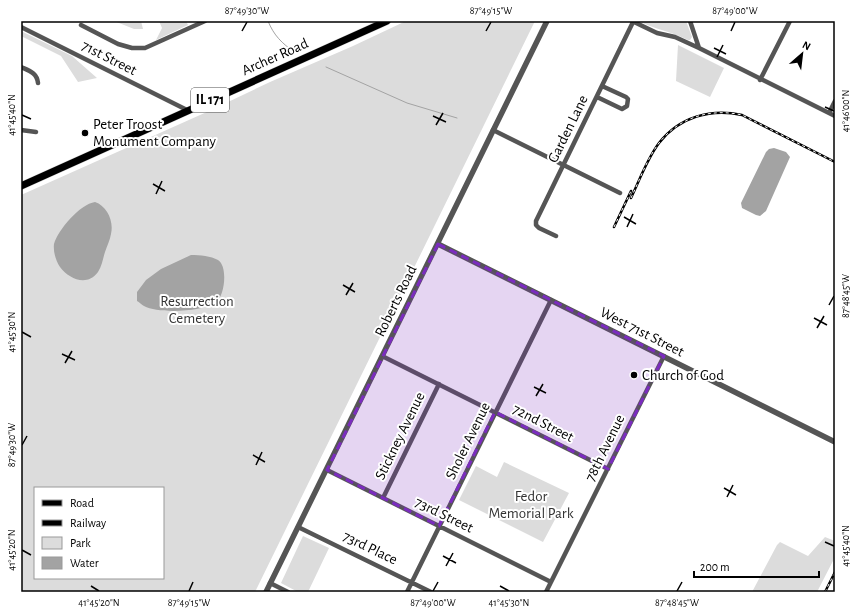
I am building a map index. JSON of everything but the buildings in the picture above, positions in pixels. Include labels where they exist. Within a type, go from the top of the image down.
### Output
[{"type":"main road","name":"Archer Road","points":[[21,186],[387,21]]},
{"type":"street","points":[[81,25],[118,44],[132,48],[145,48],[205,21]]},
{"type":"street","name":"Roberts Road","points":[[266,592],[547,21]]},
{"type":"street","name":"Garden Lane","points":[[556,236],[539,228],[536,225],[536,221],[597,97],[632,21],[657,33],[675,37],[699,48],[760,80],[835,116]]},
{"type":"street","points":[[696,21],[690,22],[699,48]]},
{"type":"street","points":[[760,80],[790,21]]},
{"type":"street","name":"71st Street","points":[[21,27],[187,110]]},
{"type":"street","points":[[21,67],[33,72],[38,79],[38,83]]},
{"type":"street","points":[[597,97],[622,109],[627,106],[628,99],[626,97],[602,86]]},
{"type":"street","points":[[829,113],[835,101]]},
{"type":"street","points":[[21,130],[36,132]]},
{"type":"street","points":[[493,130],[620,193]]},
{"type":"street","name":"West 71st Street","points":[[438,244],[835,442]]},
{"type":"street","name":"Sholer Avenue","points":[[407,592],[551,300]]},
{"type":"street","name":"72nd Street","points":[[382,356],[608,469]]},
{"type":"street","name":"78th Avenue","points":[[546,592],[664,356]]},
{"type":"street","name":"Stickney Avenue","points":[[383,498],[439,384]]},
{"type":"street","name":"73rd Street","points":[[326,470],[551,582]]},
{"type":"street","name":"73rd Place","points":[[298,527],[431,592]]},
{"type":"street","points":[[270,583],[288,592]]},
{"type":"highlighted area","points":[[438,244],[664,356],[608,469],[495,412],[439,526],[327,470]]},
{"type":"green space","points":[[114,21],[141,21],[143,29],[134,29]]},
{"type":"green space","points":[[159,21],[186,21],[188,25],[156,40],[162,28]]},
{"type":"green space","name":"Resurrection Cemetery","points":[[406,21],[535,21],[255,592],[21,592],[21,195]]},
{"type":"green space","points":[[638,21],[686,21],[692,37],[688,40]]},
{"type":"green space","points":[[21,31],[72,56],[97,78],[78,82],[61,56],[21,36]]},
{"type":"green space","points":[[678,45],[724,68],[710,97],[676,81]]},
{"type":"green space","name":"Fedor Memorial Park","points":[[504,462],[569,493],[543,542],[459,500],[476,466],[497,477]]},
{"type":"green space","points":[[303,536],[329,548],[308,592],[298,592],[281,583]]},
{"type":"green space","points":[[825,537],[835,541],[835,557],[817,592],[752,592],[780,542],[808,556]]},
{"type":"water","points":[[774,148],[786,152],[790,157],[766,211],[760,216],[742,208],[741,203],[766,152],[769,149]]},
{"type":"water","points":[[95,202],[103,207],[109,215],[112,229],[111,236],[98,272],[94,277],[89,279],[78,280],[68,275],[60,267],[55,256],[54,244],[56,238],[70,218],[83,207]]},
{"type":"water","points":[[191,255],[212,258],[221,263],[224,281],[222,294],[216,302],[191,310],[170,311],[151,309],[137,301],[137,292],[146,280],[161,269]]},
{"type":"waterway","points":[[268,21],[279,39],[294,52]]},
{"type":"waterway","points":[[326,67],[407,103],[457,118]]},
{"type":"railway","points":[[631,198],[651,156],[667,134],[686,121],[707,114],[730,113],[742,115],[835,162]]},
{"type":"railway","points":[[614,227],[631,191]]},
{"type":"railway","points":[[825,592],[835,572]]},
{"type":"place","name":"Peter Troost Monument Company","points":[[85,133]]},
{"type":"place","name":"Church of God","points":[[634,375]]}]
